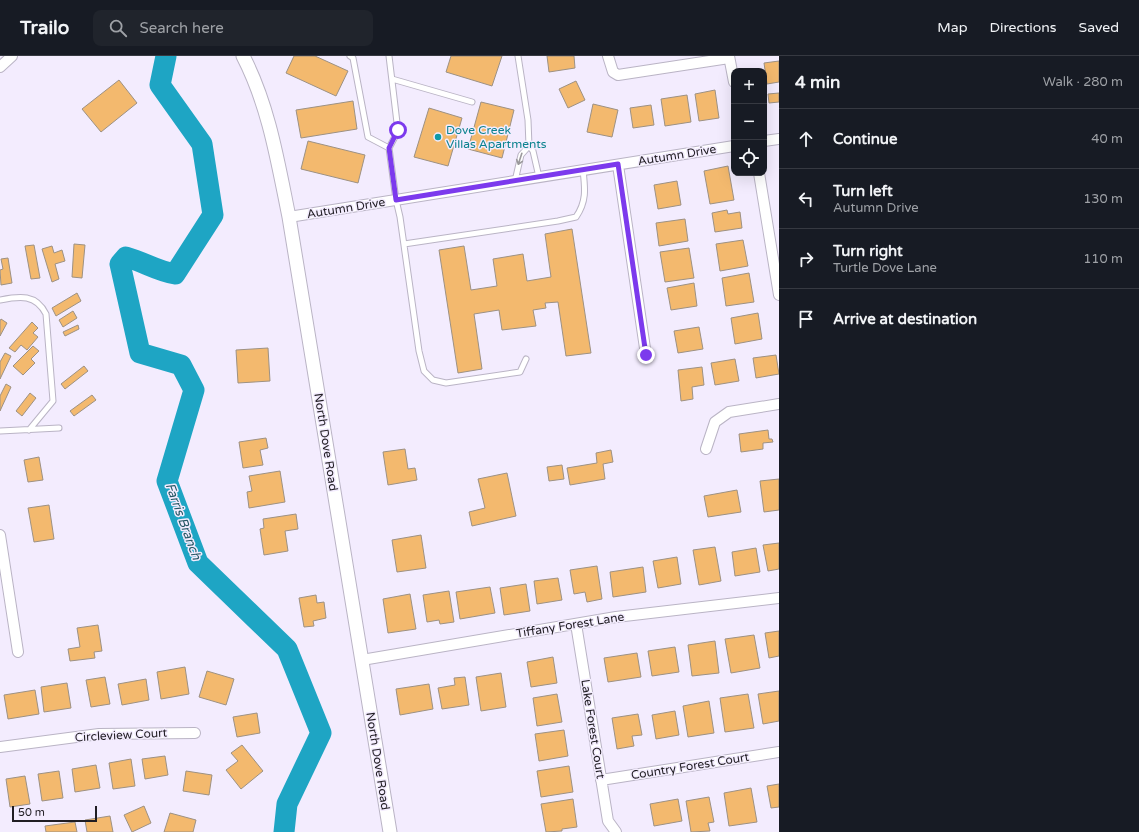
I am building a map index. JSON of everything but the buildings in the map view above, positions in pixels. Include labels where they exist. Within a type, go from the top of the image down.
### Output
[{"type":"street","points":[[0,67],[12,56]]},
{"type":"street","name":"North Dove Road","points":[[243,56],[250,70],[269,123],[289,217],[390,832]]},
{"type":"street","points":[[608,56],[613,72],[618,75],[729,57],[731,68]]},
{"type":"street","points":[[767,141],[779,139]]},
{"type":"street","name":"Autumn Drive","points":[[289,217],[731,146]]},
{"type":"street","points":[[618,164],[646,355]]},
{"type":"street","points":[[759,176],[779,295]]},
{"type":"street","points":[[706,449],[715,422],[729,412],[779,404]]},
{"type":"street","points":[[0,535],[18,652]]},
{"type":"street","name":"Tiffany Forest Lane","points":[[362,660],[576,624],[779,598]]},
{"type":"street","name":"Lake Forest Court","points":[[576,624],[608,821],[616,832]]},
{"type":"street","name":"Circleview Court","points":[[0,747],[99,734],[195,733]]},
{"type":"street","name":"Country Forest Court","points":[[601,780],[779,752]]},
{"type":"lane","points":[[350,56],[354,58],[368,137],[389,148]]},
{"type":"lane","points":[[390,56],[398,130],[389,148],[419,351],[424,371],[433,380],[446,383],[520,372],[526,359]]},
{"type":"lane","points":[[518,56],[528,120],[529,146],[533,151],[539,177]]},
{"type":"lane","points":[[392,79],[472,102]]},
{"type":"lane","points":[[515,181],[521,155],[529,146]]},
{"type":"lane","points":[[404,244],[576,217],[583,207],[585,193],[583,170]]},
{"type":"lane","points":[[0,300],[35,299],[41,304],[46,314],[53,401],[29,430]]},
{"type":"lane","points":[[0,431],[59,428]]},
{"type":"waterway","name":"Farris Branch","points":[[166,56],[160,85],[202,144],[213,215],[175,274],[162,271],[126,257],[120,264],[140,353],[181,365],[194,390],[167,481],[198,563],[287,649],[321,733],[287,804],[284,832]]},
{"type":"place","name":"Dove Creek Villas Apartments","points":[[438,137]]},
{"type":"route","points":[[398,130],[389,148],[396,200],[618,164],[646,355]]}]
